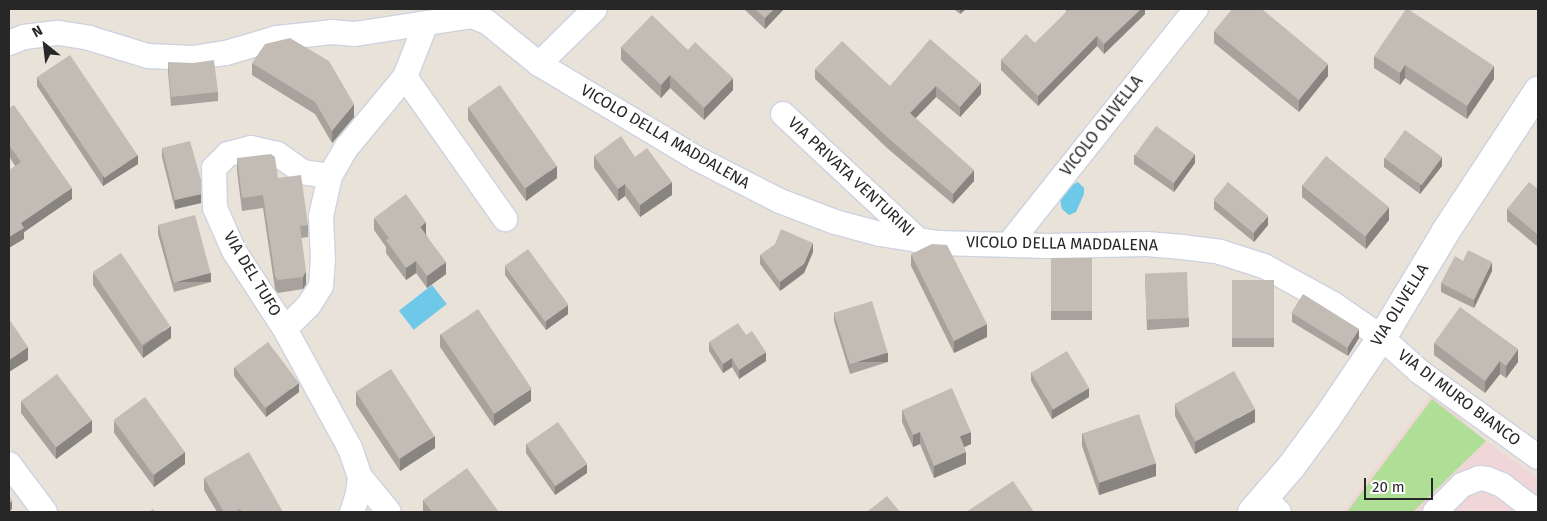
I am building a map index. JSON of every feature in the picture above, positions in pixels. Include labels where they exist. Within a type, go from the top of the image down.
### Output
[{"type":"main road","name":"VIA OLIVELLA","points":[[1265,508],[1381,337],[1446,231],[1538,91]]},
{"type":"street","points":[[540,64],[595,9]]},
{"type":"street","name":"VICOLO OLIVELLA","points":[[1009,244],[1196,9]]},
{"type":"street","name":"VICOLO DELLA MADDALENA","points":[[9,43],[24,37],[59,33],[89,38],[148,56],[193,58],[226,54],[277,38],[332,32],[355,34],[472,16],[487,22],[540,64],[696,158],[780,201],[857,229],[919,241],[1009,244],[1147,244],[1206,249],[1274,270],[1306,288],[1381,337]]},
{"type":"street","name":"VIA DEL TUFO","points":[[286,329],[310,305],[322,286],[321,216],[330,176],[347,147],[404,77],[426,22]]},
{"type":"street","points":[[404,77],[505,219]]},
{"type":"street","name":"VIA PRIVATA VENTURINI","points":[[784,114],[919,241]]},
{"type":"street","name":"VIA DEL TUFO","points":[[330,176],[303,172],[277,154],[251,148],[228,154],[214,168],[215,208],[234,251],[286,329],[350,448],[360,477],[358,494],[352,512]]},
{"type":"street","name":"VIA DI MURO BIANCO","points":[[1381,337],[1420,372],[1538,457]]},
{"type":"street","points":[[9,464],[45,512]]},
{"type":"street","points":[[360,477],[389,512]]},
{"type":"street","points":[[1435,512],[1462,485],[1479,478],[1502,485],[1537,512]]},
{"type":"shaded area","points":[[1432,394],[1486,441],[1538,478],[1538,512],[1343,512]]},
{"type":"green space","points":[[1432,399],[1486,441],[1413,512],[1347,512]]},
{"type":"water","points":[[1078,182],[1084,188],[1084,194],[1076,212],[1069,215],[1062,209],[1060,200],[1070,186]]},
{"type":"water","points":[[432,285],[447,304],[414,330],[399,311]]},
{"type":"building","points":[[755,9],[774,9],[765,18]]},
{"type":"building","points":[[1069,9],[1141,9],[1104,44],[1097,36],[1038,96],[1001,60],[1026,34],[1035,43]]},
{"type":"building","points":[[1232,9],[1262,9],[1328,64],[1299,100],[1214,31]]},
{"type":"building","points":[[1406,9],[1494,66],[1467,106],[1405,65],[1400,73],[1374,56]]},
{"type":"building","points":[[652,15],[688,50],[695,42],[733,78],[704,108],[670,75],[661,85],[621,47]]},
{"type":"building","points":[[290,38],[329,61],[354,104],[332,131],[315,102],[252,63],[265,44]]},
{"type":"building","points":[[930,39],[981,83],[960,107],[936,86],[910,113],[974,170],[953,194],[887,137],[815,69],[842,41],[890,86]]},
{"type":"building","points":[[70,55],[138,155],[105,178],[37,77]]},
{"type":"building","points":[[214,60],[218,92],[171,97],[168,62],[193,63]]},
{"type":"building","points":[[500,85],[557,166],[525,188],[468,107]]},
{"type":"building","points":[[14,105],[72,188],[21,223],[24,228],[9,237],[9,170],[21,162],[9,145],[9,108]]},
{"type":"building","points":[[1156,126],[1195,154],[1174,183],[1135,155]]},
{"type":"building","points":[[1405,130],[1442,157],[1422,185],[1384,158]]},
{"type":"building","points":[[621,136],[635,157],[647,148],[672,182],[640,205],[625,184],[618,189],[594,156]]},
{"type":"building","points":[[190,141],[201,180],[201,194],[175,200],[162,148]]},
{"type":"building","points":[[271,154],[275,157],[278,178],[301,175],[308,225],[300,226],[306,271],[303,277],[278,280],[275,276],[263,195],[242,198],[237,158]]},
{"type":"building","points":[[1326,156],[1389,207],[1365,237],[1302,186]]},
{"type":"building","points":[[1228,182],[1268,215],[1253,233],[1213,200]]},
{"type":"building","points":[[1529,182],[1538,189],[1538,235],[1507,209]]},
{"type":"building","points":[[406,194],[426,222],[420,227],[446,262],[427,276],[416,261],[406,268],[386,240],[389,238],[374,218]]},
{"type":"building","points":[[195,215],[211,273],[174,283],[158,225]]},
{"type":"building","points":[[781,229],[813,243],[804,264],[780,282],[760,255],[775,244]]},
{"type":"building","points":[[932,244],[947,245],[987,324],[954,341],[911,254]]},
{"type":"building","points":[[528,249],[569,305],[545,322],[505,266]]},
{"type":"building","points":[[1468,250],[1492,262],[1474,300],[1441,283],[1455,256],[1463,261]]},
{"type":"building","points":[[121,253],[170,326],[142,345],[93,272]]},
{"type":"building","points":[[1051,258],[1092,258],[1092,311],[1051,311]]},
{"type":"building","points":[[1187,272],[1189,318],[1147,319],[1145,273]]},
{"type":"building","points":[[1232,280],[1274,280],[1274,338],[1232,338]]},
{"type":"building","points":[[1303,294],[1359,329],[1347,348],[1291,313]]},
{"type":"building","points":[[872,301],[888,353],[850,364],[834,313]]},
{"type":"building","points":[[1460,307],[1518,349],[1506,366],[1500,361],[1485,381],[1434,343]]},
{"type":"building","points":[[478,309],[532,389],[494,414],[441,334]]},
{"type":"building","points":[[9,319],[28,347],[9,360]]},
{"type":"building","points":[[738,323],[746,335],[752,331],[766,352],[739,370],[732,358],[723,364],[709,342]]},
{"type":"building","points":[[268,342],[299,383],[265,408],[234,367]]},
{"type":"building","points":[[1067,351],[1089,388],[1053,409],[1031,373]]},
{"type":"building","points":[[391,369],[435,436],[399,459],[356,392]]},
{"type":"building","points":[[1234,371],[1255,409],[1195,442],[1175,404]]},
{"type":"building","points":[[57,374],[92,420],[56,447],[21,401]]},
{"type":"building","points":[[952,388],[971,432],[960,436],[966,452],[934,466],[920,432],[913,435],[902,410]]},
{"type":"building","points":[[145,397],[185,452],[153,475],[113,420]]},
{"type":"building","points":[[1139,414],[1156,463],[1099,483],[1082,434]]},
{"type":"building","points":[[558,422],[587,464],[555,486],[526,444]]},
{"type":"building","points":[[249,452],[283,512],[263,512],[262,510],[259,512],[242,512],[240,509],[235,512],[224,512],[204,478]]},
{"type":"building","points":[[467,468],[499,512],[432,512],[423,500]]},
{"type":"building","points":[[1013,481],[1034,512],[966,512]]},
{"type":"building","points":[[887,496],[900,512],[867,512]]}]
